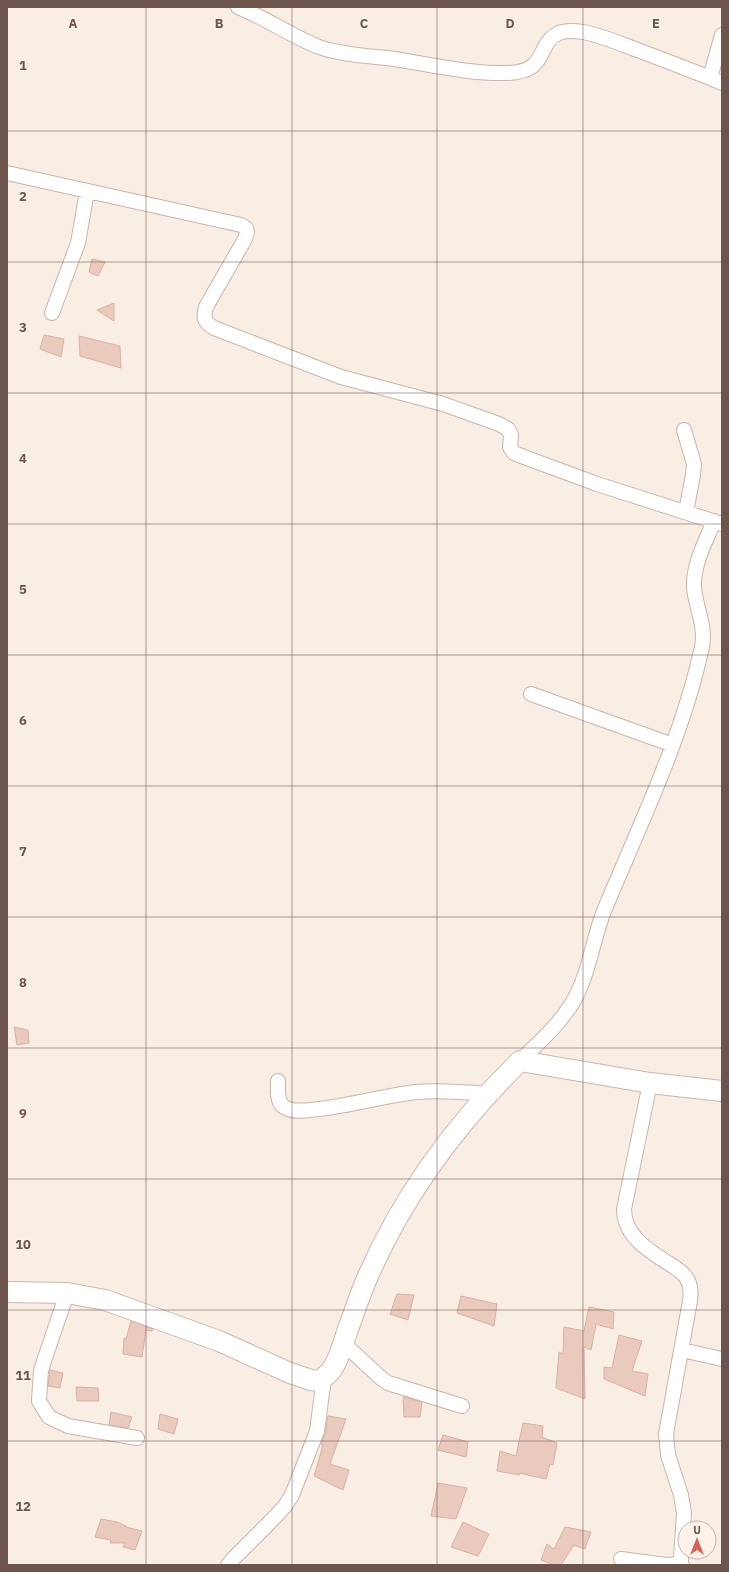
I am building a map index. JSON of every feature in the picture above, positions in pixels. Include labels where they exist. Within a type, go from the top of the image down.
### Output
[{"type":"street","points":[[238,7],[253,13],[305,41],[321,47],[363,56],[483,72],[518,72],[538,62],[548,42],[553,37],[559,33],[573,31],[604,37],[716,81],[722,35]]},
{"type":"street","points":[[7,173],[241,225],[246,228],[247,232],[245,239],[206,307],[204,316],[206,324],[341,376],[443,404],[499,424],[508,429],[511,435],[510,447],[514,453],[524,458],[597,484],[718,523],[696,564],[694,588],[702,624],[702,645],[673,745],[604,912],[580,988],[559,1021],[489,1094],[451,1138],[413,1190],[376,1259],[334,1366],[324,1378],[319,1381],[303,1378],[182,1326],[105,1300],[67,1293],[7,1292]]},
{"type":"street","points":[[52,313],[78,243],[87,191]]},
{"type":"street","points":[[684,430],[694,464],[686,512]]},
{"type":"street","points":[[531,694],[673,745]]},
{"type":"street","points":[[520,1061],[650,1083],[722,1090]]},
{"type":"street","points":[[278,1081],[279,1101],[281,1105],[286,1108],[300,1111],[415,1092],[454,1091],[489,1094]]},
{"type":"street","points":[[621,1559],[666,1565],[682,1565],[684,1513],[681,1495],[668,1455],[666,1434],[690,1298],[687,1279],[681,1272],[641,1244],[630,1233],[624,1219],[624,1209],[650,1083]]},
{"type":"street","points":[[67,1293],[41,1370],[39,1401],[49,1417],[68,1426],[138,1438]]},
{"type":"street","points":[[344,1343],[388,1383],[462,1406]]},
{"type":"street","points":[[682,1350],[722,1359]]},
{"type":"street","points":[[228,1565],[285,1506],[292,1495],[316,1430],[324,1378]]},
{"type":"building","points":[[92,259],[105,262],[98,276],[89,272]]},
{"type":"building","points":[[114,303],[114,321],[97,310]]},
{"type":"building","points":[[44,335],[64,339],[61,357],[40,349]]},
{"type":"building","points":[[79,336],[120,346],[121,368],[80,356]]},
{"type":"building","points":[[14,1027],[28,1030],[29,1043],[17,1045]]},
{"type":"building","points":[[397,1294],[414,1295],[408,1320],[390,1314]]},
{"type":"building","points":[[461,1296],[497,1304],[494,1326],[457,1313]]},
{"type":"building","points":[[589,1307],[614,1312],[613,1329],[596,1324],[591,1350],[584,1347],[585,1399],[556,1388],[559,1352],[563,1354],[564,1327],[584,1331]]},
{"type":"building","points":[[131,1321],[153,1329],[152,1331],[146,1330],[142,1357],[123,1354],[124,1338],[126,1339]]},
{"type":"building","points":[[619,1335],[642,1341],[632,1371],[648,1374],[645,1396],[604,1379],[604,1367],[612,1368]]},
{"type":"building","points":[[50,1370],[63,1373],[60,1388],[48,1386]]},
{"type":"building","points":[[76,1387],[98,1388],[99,1401],[77,1401]]},
{"type":"building","points":[[403,1397],[422,1402],[420,1417],[404,1417]]},
{"type":"building","points":[[111,1412],[132,1417],[128,1428],[109,1425]]},
{"type":"building","points":[[160,1414],[178,1419],[174,1434],[158,1429]]},
{"type":"building","points":[[328,1416],[346,1419],[330,1464],[349,1470],[343,1490],[314,1476],[323,1445],[321,1445],[325,1434]]},
{"type":"building","points":[[523,1423],[543,1426],[542,1437],[557,1443],[553,1465],[550,1464],[546,1479],[519,1473],[519,1475],[497,1471],[500,1451],[516,1456]]},
{"type":"building","points":[[443,1435],[468,1442],[466,1457],[438,1450]]},
{"type":"building","points":[[438,1483],[467,1488],[456,1519],[431,1516]]},
{"type":"building","points":[[101,1519],[117,1522],[126,1527],[142,1531],[135,1550],[123,1547],[125,1543],[110,1543],[111,1540],[95,1537]]},
{"type":"building","points":[[463,1522],[489,1534],[478,1556],[451,1547]]},
{"type":"building","points":[[565,1527],[591,1532],[585,1549],[574,1545],[561,1565],[554,1565],[541,1560],[547,1544],[554,1549]]}]
